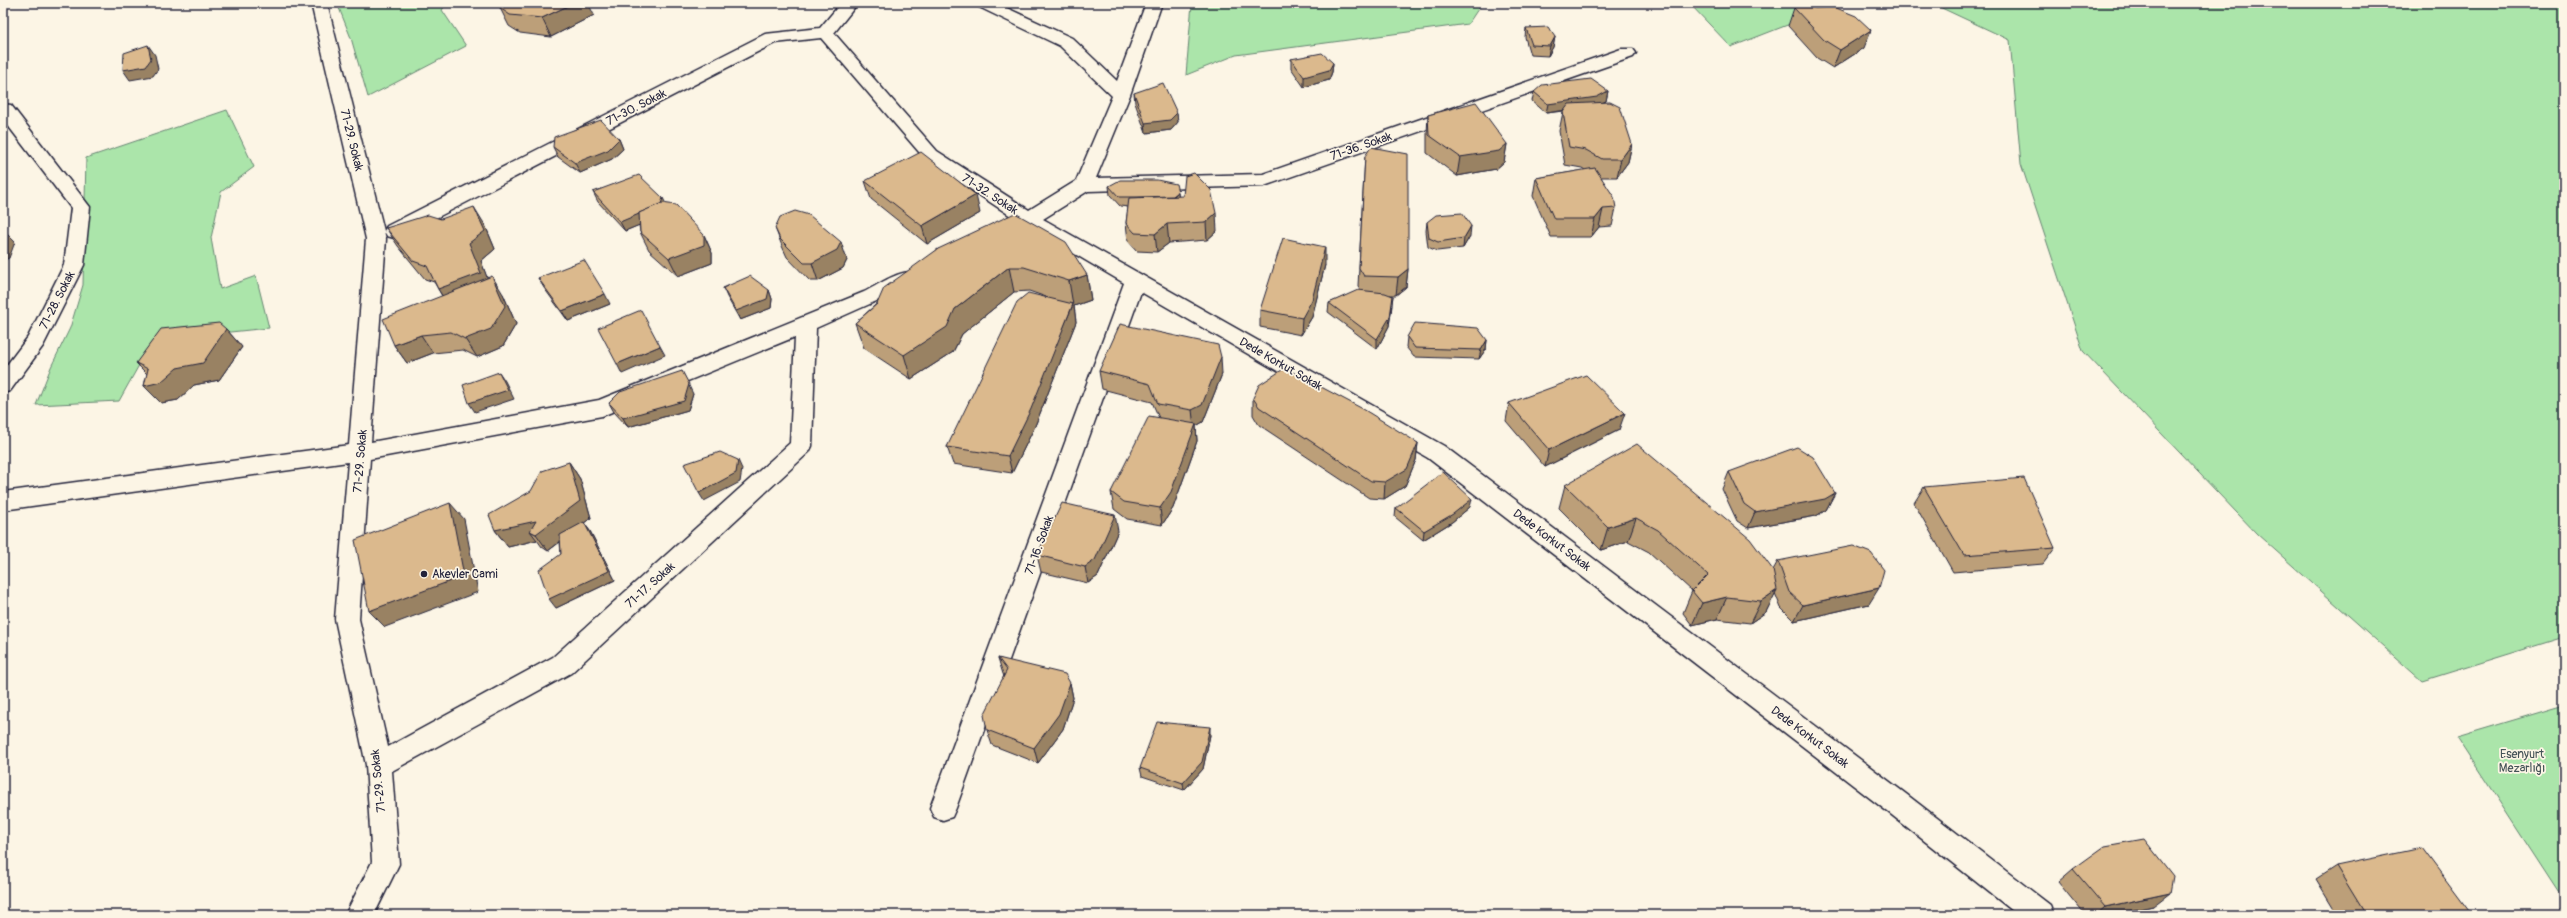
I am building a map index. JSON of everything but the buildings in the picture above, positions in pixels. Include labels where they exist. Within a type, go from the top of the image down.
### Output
[{"type":"street","name":"71-29. Sokak","points":[[319,3],[376,239],[347,619],[379,765],[386,864],[359,915]]},
{"type":"street","points":[[825,33],[850,3]]},
{"type":"street","points":[[983,3],[1066,42],[1121,95]]},
{"type":"street","points":[[1084,185],[1121,95],[1154,3]]},
{"type":"street","name":"71-30. Sokak","points":[[376,239],[771,38],[825,33]]},
{"type":"street","name":"71-32. Sokak","points":[[825,33],[931,155],[1029,220],[1084,185]]},
{"type":"street","name":"71-36. Sokak","points":[[1084,185],[1264,180],[1627,53]]},
{"type":"street","name":"71-28. Sokak","points":[[3,385],[36,341],[74,265],[81,207],[4,110]]},
{"type":"street","points":[[1002,233],[1029,220]]},
{"type":"street","name":"Dede Korkut Sokak","points":[[1029,220],[1436,452],[1897,803],[2040,915]]},
{"type":"street","points":[[3,501],[360,452],[602,408],[871,297],[926,270]]},
{"type":"street","name":"71-16. Sokak","points":[[943,808],[1135,281]]},
{"type":"street","name":"71-17. Sokak","points":[[379,765],[562,665],[801,446],[806,324]]},
{"type":"green space","points":[[337,3],[447,3],[442,10],[466,46],[368,97],[351,38]]},
{"type":"green space","points":[[1192,3],[1482,3],[1468,24],[1236,55],[1186,75]]},
{"type":"green space","points":[[1689,3],[1844,3],[1731,47]]},
{"type":"green space","points":[[1931,3],[2564,3],[2564,637],[2422,681],[2257,534],[2083,351],[2021,164],[2010,40]]},
{"type":"green space","points":[[227,110],[254,167],[221,192],[211,238],[220,289],[256,276],[269,328],[153,340],[119,401],[36,405],[51,367],[70,328],[83,285],[86,158]]},
{"type":"green space","name":"Esenyurt Mezarlığı","points":[[2564,705],[2564,901],[2457,737]]},
{"type":"place","name":"Akevler Cami","points":[[424,574]]}]
